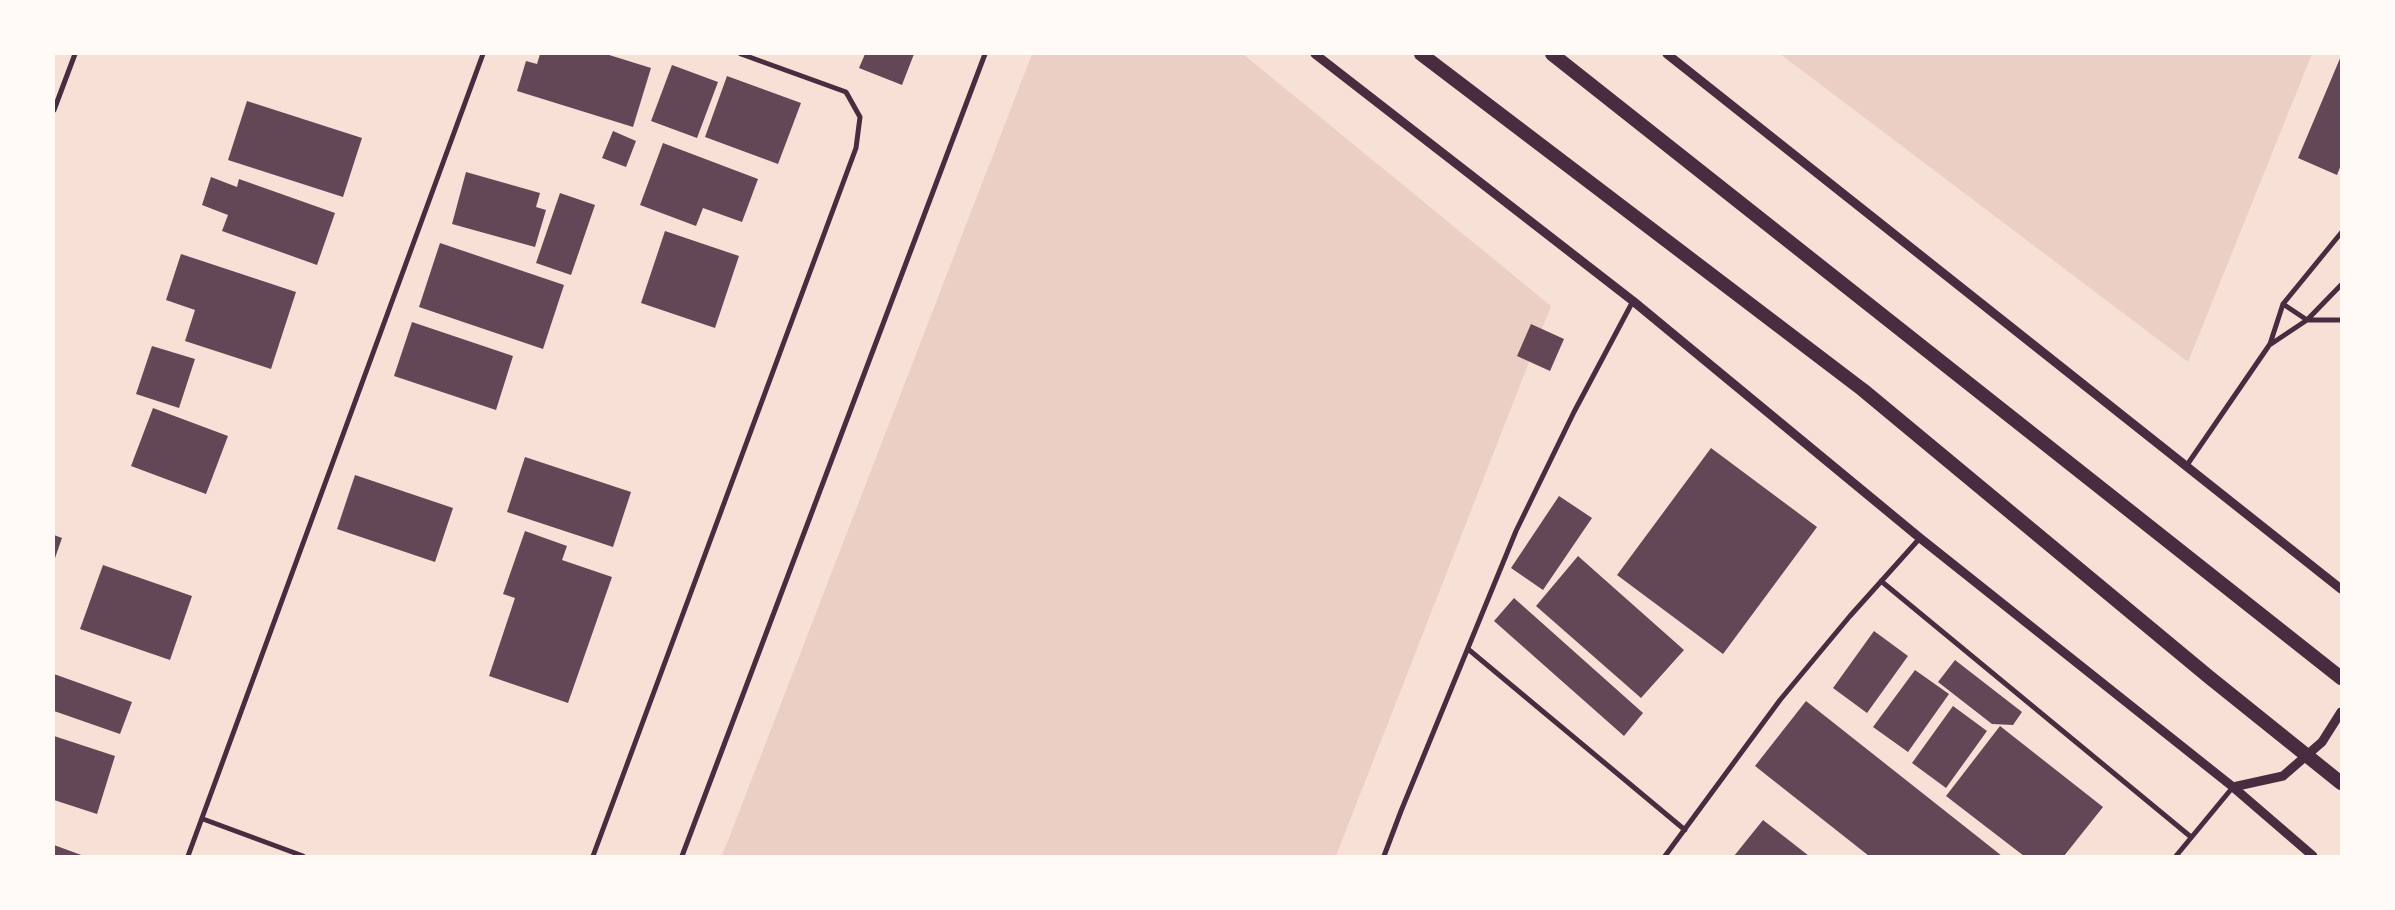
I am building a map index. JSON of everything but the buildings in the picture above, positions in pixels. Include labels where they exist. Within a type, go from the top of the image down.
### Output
[{"type":"highway","points":[[1421,54],[1863,390],[2209,677],[2341,783]]},
{"type":"highway","points":[[1552,54],[2341,678]]},
{"type":"street","points":[[54,110],[75,54]]},
{"type":"street","points":[[188,856],[483,54]]},
{"type":"street","points":[[593,856],[856,148],[860,117],[846,92],[741,54]]},
{"type":"street","points":[[682,856],[986,54]]},
{"type":"street","points":[[1315,54],[1633,301],[1920,538],[2233,787],[2313,856]]},
{"type":"street","points":[[1667,54],[2341,588]]},
{"type":"street","points":[[2187,465],[2270,344],[2284,304],[2341,233]]},
{"type":"street","points":[[2270,344],[2307,320],[2341,285]]},
{"type":"street","points":[[1384,856],[1516,531],[1574,412],[1633,301]]},
{"type":"street","points":[[2284,304],[2307,320],[2341,320]]},
{"type":"street","points":[[1665,856],[1780,700],[1920,538]]},
{"type":"street","points":[[1881,581],[2191,837]]},
{"type":"street","points":[[1468,649],[1685,830]]},
{"type":"street","points":[[2176,856],[2233,787],[2283,776],[2322,742],[2341,712]]},
{"type":"street","points":[[203,819],[303,856]]},
{"type":"shaded area","points":[[1032,54],[1243,54],[1551,306],[1336,856],[722,856]]},
{"type":"shaded area","points":[[1780,54],[2312,54],[2188,362]]}]
